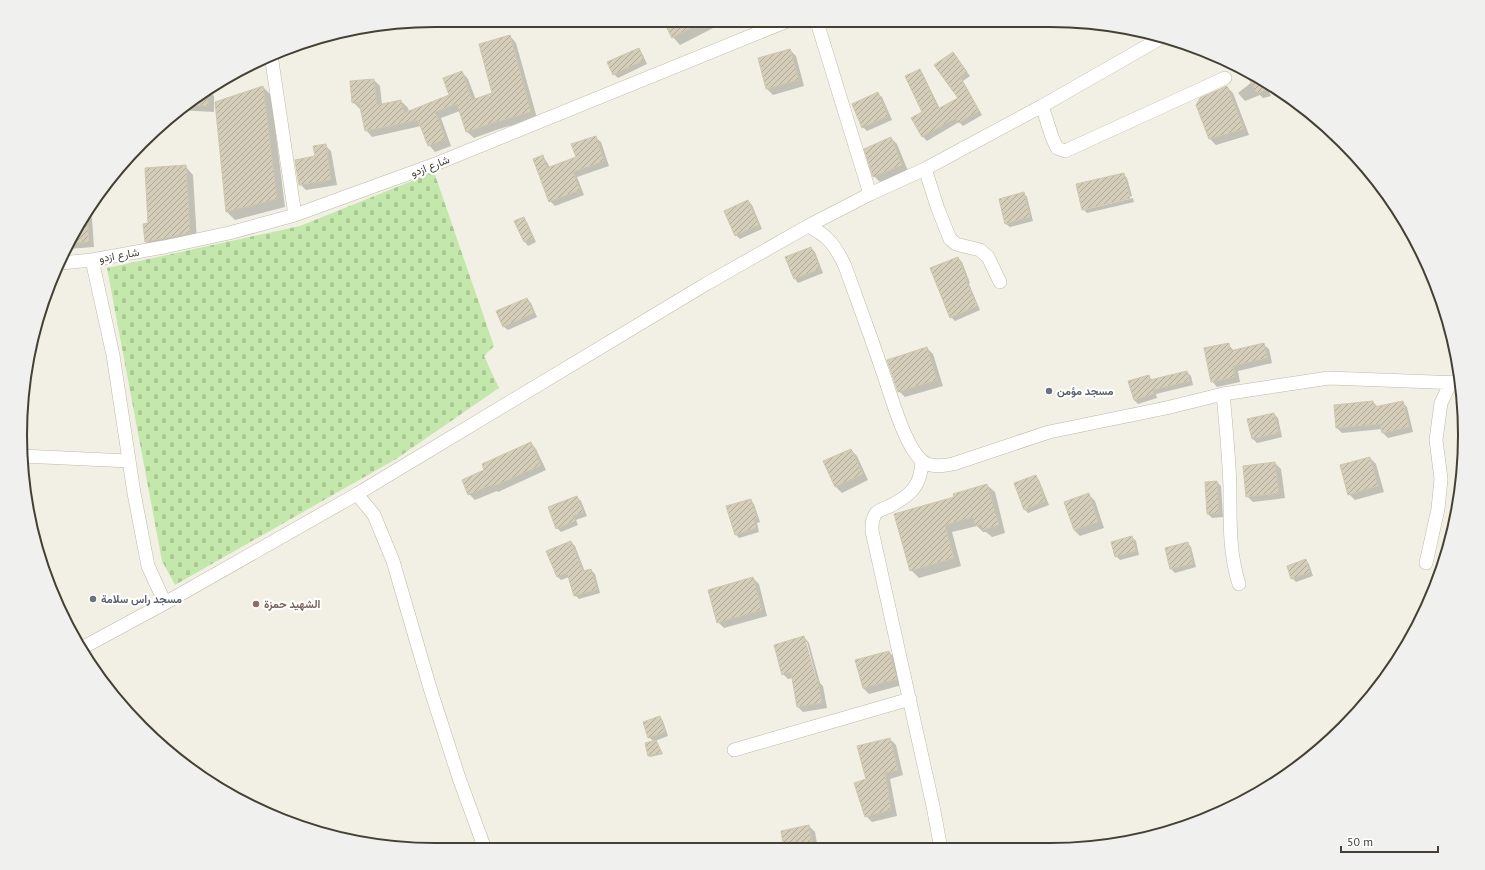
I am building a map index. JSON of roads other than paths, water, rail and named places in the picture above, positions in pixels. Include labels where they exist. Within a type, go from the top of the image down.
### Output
[{"type":"street","name":"شارع ازدو","points":[[66,263],[92,260],[164,247],[215,236],[295,215],[438,163],[773,27]]},
{"type":"street","points":[[819,27],[870,194]]},
{"type":"street","points":[[86,646],[165,603],[357,494],[632,327],[808,226],[870,194],[925,169],[1042,106],[1156,41]]},
{"type":"street","points":[[272,61],[295,215]]},
{"type":"street","points":[[1042,106],[1057,148],[1066,151],[1225,78]]},
{"type":"street","points":[[925,169],[950,239],[956,244],[980,250],[988,257],[1000,282]]},
{"type":"street","points":[[808,226],[825,235],[839,252],[900,422],[915,453],[922,461],[931,465],[942,466],[953,464],[1049,432],[1166,408],[1223,394],[1329,378],[1455,382]]},
{"type":"street","points":[[92,260],[113,355],[148,566],[165,603]]},
{"type":"street","points":[[1426,563],[1438,509],[1441,479],[1436,440],[1442,403],[1455,383]]},
{"type":"street","points":[[1223,394],[1230,487],[1230,539],[1234,569],[1239,584]]},
{"type":"street","points":[[28,456],[130,461]]},
{"type":"street","points":[[922,461],[921,474],[916,486],[907,496],[877,512],[872,521],[872,531],[910,700],[940,843]]},
{"type":"street","points":[[357,494],[374,515],[393,561],[437,711],[483,843]]},
{"type":"street","points":[[734,750],[910,700]]},
{"type":"place","name":"مسجد مؤمن","points":[[1049,391]]},
{"type":"place","name":"مسجد راس سلامة","points":[[93,599]]},
{"type":"place","name":"الشهيد حمزة","points":[[256,604]]}]
